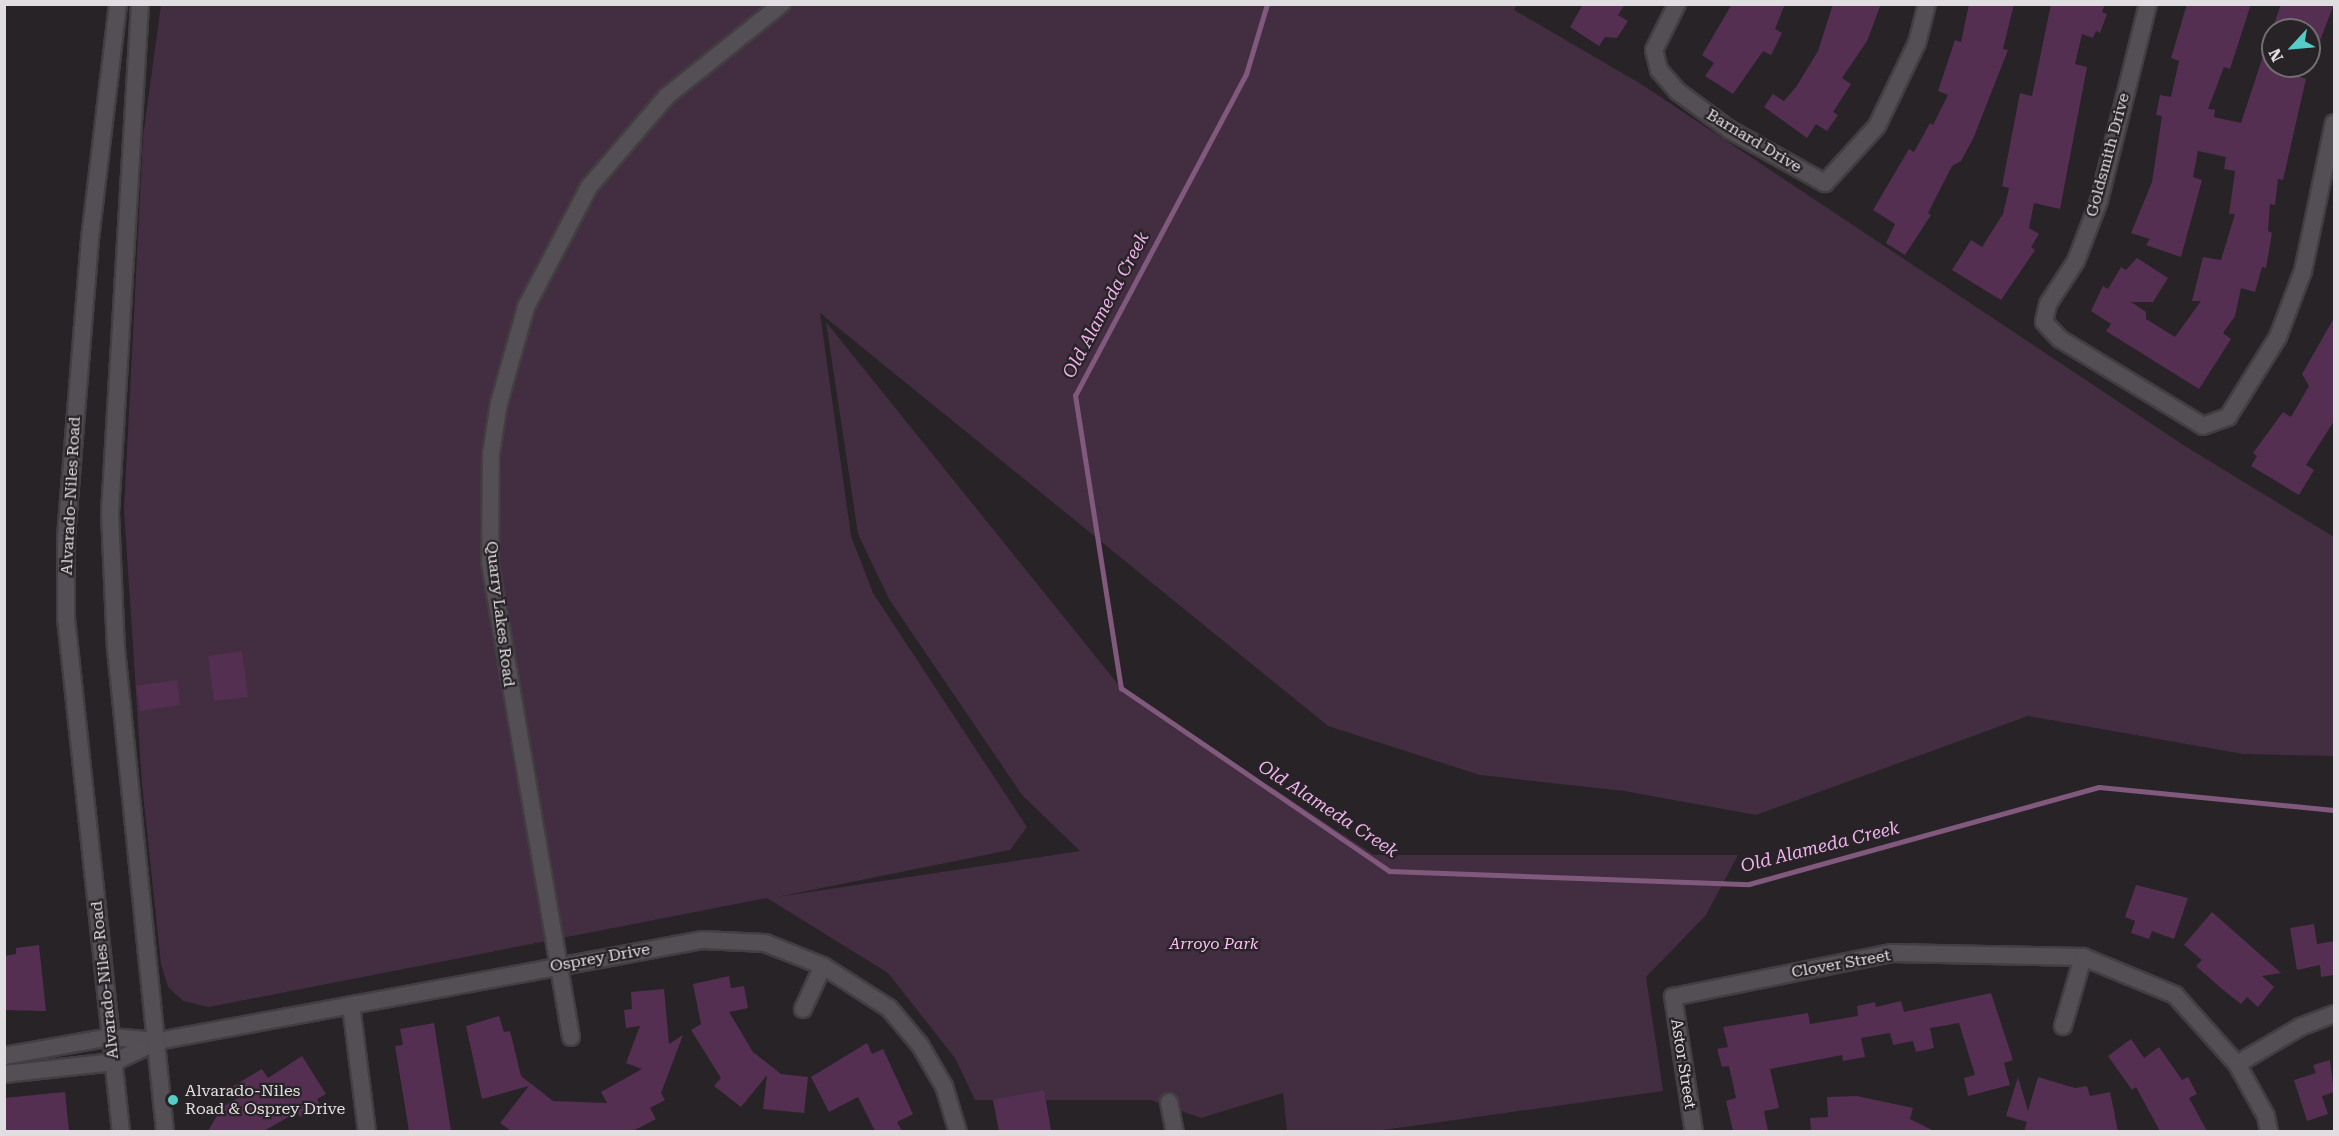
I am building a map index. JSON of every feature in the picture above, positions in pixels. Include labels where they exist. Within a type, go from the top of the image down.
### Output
[{"type":"street","name":"Alvarado-Niles Road","points":[[118,4],[90,239],[66,538],[66,618],[121,1131]]},
{"type":"street","points":[[140,4],[110,513],[116,649],[158,1041],[165,1131]]},
{"type":"street","name":"Quarry Lakes Road","points":[[571,1037],[490,563],[491,454],[501,393],[526,308],[589,187],[667,96],[782,4]]},
{"type":"street","name":"Barnard Drive","points":[[1677,4],[1654,50],[1659,70],[1677,92],[1730,130],[1825,183],[1877,126],[1917,43],[1927,4]]},
{"type":"street","name":"Goldsmith Drive","points":[[2148,4],[2099,201],[2076,261],[2048,304],[2044,322],[2060,339],[2203,426],[2228,417],[2278,337],[2304,271],[2334,123]]},
{"type":"street","name":"Osprey Drive","points":[[158,1041],[702,940],[765,943],[823,966],[889,1008],[920,1045],[944,1086],[958,1131]]},
{"type":"street","name":"Clover Street","points":[[1672,997],[1891,953],[2084,957],[2175,995],[2237,1064],[2266,1116],[2269,1131]]},
{"type":"street","points":[[2063,1026],[2084,957]]},
{"type":"street","points":[[803,1009],[823,966]]},
{"type":"street","name":"Astor Street","points":[[1672,997],[1694,1131]]},
{"type":"street","points":[[351,1005],[367,1131]]},
{"type":"street","points":[[2237,1064],[2300,1027],[2334,1014]]},
{"type":"street","points":[[4,1056],[111,1037],[158,1041]]},
{"type":"street","points":[[4,1074],[114,1062],[158,1041]]},
{"type":"street","points":[[1169,1102],[1175,1131]]},
{"type":"green space","name":"Arroyo Park","points":[[161,5],[1517,5],[1514,10],[1641,84],[2185,446],[2334,537],[2334,756],[2243,754],[2028,716],[1756,815],[1624,791],[1480,775],[1328,726],[820,313],[851,536],[873,593],[1027,827],[1010,850],[777,897],[1080,851],[1022,795],[889,599],[858,534],[826,322],[1121,688],[1374,855],[1738,855],[1706,915],[1646,977],[1663,1091],[1369,1132],[1287,1131],[1283,1093],[1201,1118],[1151,1100],[975,1100],[955,1058],[888,973],[767,898],[209,1007],[183,1001],[168,987],[161,964],[142,784],[124,510],[143,137]]},
{"type":"building","points":[[1583,4],[1625,4],[1618,15],[1628,21],[1617,38],[1605,37],[1599,46],[1570,27]]},
{"type":"building","points":[[1732,4],[1785,4],[1775,29],[1782,33],[1771,55],[1763,51],[1733,94],[1705,76],[1714,63],[1702,55]]},
{"type":"building","points":[[1833,4],[1881,4],[1867,41],[1842,78],[1851,84],[1833,112],[1838,115],[1827,131],[1816,124],[1807,138],[1764,107],[1773,94],[1784,101],[1796,87],[1818,51]]},
{"type":"building","points":[[1969,4],[2014,4],[2003,49],[2008,50],[1973,139],[1961,161],[1952,166],[1928,213],[1931,215],[1905,255],[1886,243],[1895,224],[1873,210],[1909,149],[1914,152],[1930,123],[1933,125],[1948,95],[1938,91],[1955,40],[1961,42]]},
{"type":"building","points":[[2051,4],[2105,4],[2102,12],[2107,14],[2100,33],[2096,31],[2093,38],[2082,34],[2075,64],[2087,67],[2060,209],[2034,203],[2029,228],[2039,234],[2031,247],[2035,250],[2001,300],[1952,270],[1971,240],[1982,247],[2003,214],[2009,188],[2002,186],[2020,93],[2032,96]]},
{"type":"building","points":[[2187,4],[2251,4],[2230,69],[2224,67],[2208,109],[2215,110],[2214,117],[2241,123],[2261,62],[2261,78],[2306,79],[2283,180],[2278,179],[2275,205],[2270,204],[2268,231],[2272,233],[2266,268],[2262,267],[2255,292],[2241,288],[2235,316],[2223,333],[2231,339],[2199,389],[2106,331],[2111,324],[2091,311],[2103,286],[2108,289],[2121,267],[2126,270],[2137,258],[2168,278],[2153,302],[2131,302],[2146,312],[2146,319],[2175,337],[2201,301],[2192,301],[2203,257],[2221,260],[2235,214],[2229,214],[2235,171],[2224,169],[2226,157],[2198,151],[2193,177],[2202,180],[2181,257],[2146,245],[2150,239],[2131,233],[2152,182],[2162,116],[2156,115],[2160,95],[2171,97],[2179,61],[2171,58]]},
{"type":"building","points":[[2281,4],[2334,4],[2321,38],[2321,18],[2276,18]]},
{"type":"building","points":[[2334,318],[2334,421],[2306,465],[2314,470],[2299,495],[2251,466],[2257,456],[2253,453],[2283,412],[2291,417],[2309,386],[2302,374]]},
{"type":"building","points":[[242,651],[248,697],[214,701],[208,656]]},
{"type":"building","points":[[177,680],[180,705],[140,711],[136,686]]},
{"type":"building","points":[[2136,885],[2188,898],[2174,939],[2152,931],[2149,939],[2131,933],[2135,921],[2125,917]]},
{"type":"building","points":[[2212,912],[2281,973],[2262,976],[2274,987],[2258,1007],[2247,997],[2241,1004],[2222,989],[2196,966],[2202,960],[2184,945]]},
{"type":"building","points":[[2314,924],[2317,944],[2334,941],[2334,975],[2321,977],[2320,965],[2297,970],[2290,928]]},
{"type":"building","points":[[39,945],[46,1011],[4,1010],[4,956],[16,954],[16,948]]},
{"type":"building","points":[[729,976],[731,988],[744,986],[748,1008],[729,1012],[753,1052],[781,1074],[808,1077],[804,1113],[763,1109],[767,1075],[741,1107],[714,1086],[721,1078],[691,1030],[701,1024],[693,984]]},
{"type":"building","points":[[664,989],[669,1044],[683,1035],[661,1093],[665,1100],[650,1108],[656,1119],[633,1131],[511,1131],[500,1123],[529,1086],[482,1099],[466,1026],[499,1016],[504,1032],[510,1031],[521,1076],[553,1101],[607,1103],[601,1092],[642,1069],[626,1063],[640,1026],[626,1028],[624,1010],[632,1009],[631,992]]},
{"type":"building","points":[[1991,993],[2013,1060],[2004,1063],[2010,1085],[1968,1096],[1964,1078],[1975,1075],[1959,1023],[1930,1028],[1934,1048],[1916,1052],[1913,1041],[1893,1045],[1890,1033],[1861,1038],[1865,1057],[1843,1061],[1842,1055],[1770,1069],[1779,1108],[1764,1111],[1768,1131],[1733,1131],[1726,1101],[1736,1098],[1729,1066],[1722,1067],[1717,1049],[1728,1047],[1723,1027],[1808,1013],[1810,1024],[1858,1016],[1857,1006],[1875,1002],[1876,1007],[1901,1001],[1904,1012]]},
{"type":"building","points":[[434,1023],[451,1131],[409,1131],[395,1046],[403,1045],[400,1029]]},
{"type":"building","points":[[2131,1039],[2144,1058],[2159,1047],[2182,1080],[2188,1077],[2197,1094],[2189,1098],[2207,1131],[2160,1131],[2136,1087],[2132,1090],[2108,1056]]},
{"type":"building","points":[[867,1043],[872,1054],[883,1049],[913,1114],[897,1122],[902,1131],[875,1131],[858,1097],[829,1112],[811,1077]]},
{"type":"building","points":[[302,1056],[326,1094],[317,1099],[320,1105],[300,1117],[297,1112],[264,1131],[208,1131],[222,1107],[238,1098],[232,1087],[262,1069],[268,1078]]},
{"type":"building","points":[[2330,1060],[2334,1092],[2322,1096],[2328,1114],[2307,1121],[2294,1080],[2316,1073],[2313,1065]]},
{"type":"building","points":[[2018,1077],[2028,1111],[2038,1077],[2075,1088],[2087,1086],[2090,1096],[2110,1092],[2118,1131],[2024,1131],[2027,1122],[2006,1116]]},
{"type":"building","points":[[1044,1090],[1051,1130],[999,1131],[993,1100]]},
{"type":"building","points":[[65,1092],[69,1131],[4,1131],[4,1098]]},
{"type":"building","points":[[1857,1096],[1913,1108],[1910,1119],[1934,1131],[1811,1131],[1810,1118],[1828,1117],[1827,1097]]},
{"type":"waterway","name":"Old Alameda Creek","points":[[1267,4],[1246,74],[1075,395],[1121,688],[1389,871],[1749,884],[2099,787],[2334,810]]},
{"type":"place","name":"Alvarado-Niles Road & Osprey Drive","points":[[173,1100]]}]
